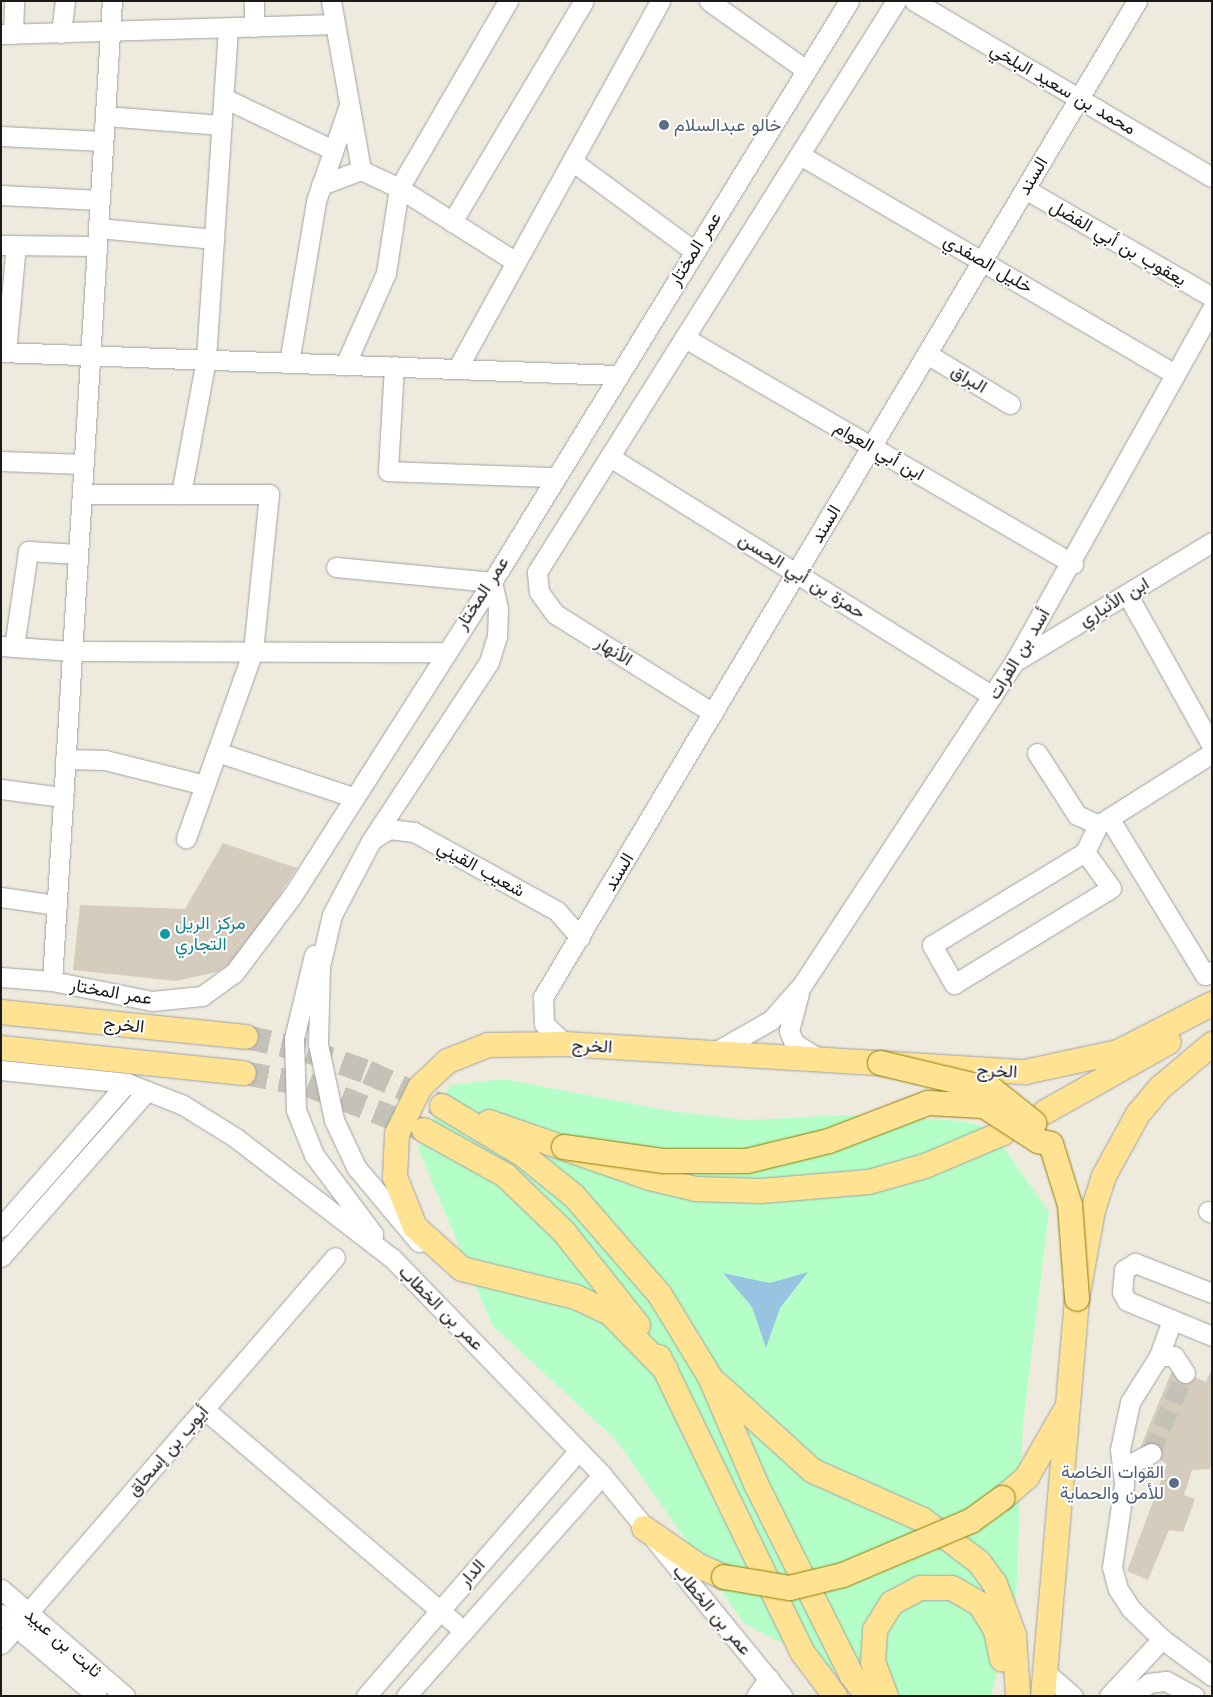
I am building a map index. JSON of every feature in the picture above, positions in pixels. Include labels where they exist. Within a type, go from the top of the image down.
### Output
[{"type":"main road","name":"الخرج","points":[[666,1370],[610,1313],[576,1297],[462,1269],[415,1227],[398,1190],[394,1148],[407,1108],[428,1078],[461,1054],[502,1044],[565,1044],[1025,1072],[1073,1065],[1118,1052],[1212,1004]]},
{"type":"main road","name":"الخرج","points":[[1,1012],[246,1037]]},
{"type":"main road","points":[[1045,1112],[1092,1090],[1204,1022]]},
{"type":"main road","points":[[1043,1696],[1077,1299],[1093,1210],[1119,1144],[1161,1087],[1212,1044]]},
{"type":"main road","name":"الخرج","points":[[1,1048],[244,1073]]},
{"type":"main road","points":[[880,1063],[993,1090],[1025,1112],[1051,1144],[1070,1205],[1077,1299]]},
{"type":"main road","name":"الخرج","points":[[564,1147],[664,1161],[747,1161],[796,1151],[913,1107],[944,1101],[984,1106],[1038,1141],[1051,1144]]},
{"type":"main road","name":"الخرج","points":[[710,1378],[660,1295],[574,1196],[522,1154],[442,1106],[696,1189],[761,1191],[869,1182],[925,1166],[1002,1133]]},
{"type":"main road","points":[[424,1130],[505,1175],[564,1232],[611,1288],[666,1370],[803,1653],[835,1696]]},
{"type":"main road","points":[[710,1378],[775,1520],[852,1676],[868,1696]]},
{"type":"main road","points":[[710,1378],[813,1470],[923,1520],[980,1562],[995,1584],[1014,1635],[1018,1696]]},
{"type":"main road","points":[[644,1528],[698,1566],[724,1577],[790,1588],[843,1575],[971,1521],[1003,1498],[1027,1476],[1068,1404]]},
{"type":"main road","points":[[886,1696],[873,1662],[875,1630],[892,1603],[905,1594],[936,1586],[967,1594],[990,1616],[1000,1647],[1003,1696]]},
{"type":"street","points":[[14,1],[7,34],[335,24]]},
{"type":"street","points":[[61,33],[65,1]]},
{"type":"street","points":[[52,981],[112,1]]},
{"type":"street","points":[[254,1],[254,27]]},
{"type":"street","points":[[331,1],[361,170]]},
{"type":"street","points":[[345,365],[386,273],[398,188],[508,1]]},
{"type":"street","points":[[452,222],[584,1]]},
{"type":"street","points":[[457,369],[660,1]]},
{"type":"street","points":[[709,1],[735,9],[806,70]]},
{"type":"street","name":"عمر المختار","points":[[1,977],[52,981],[152,1001],[202,996],[234,973],[262,940],[444,652],[492,582],[552,477],[849,1]]},
{"type":"street","name":"عمر المختار","points":[[537,572],[896,1]]},
{"type":"street","name":"محمد بن سعيد البلخي","points":[[914,1],[1212,177]]},
{"type":"street","name":"السند","points":[[565,1044],[548,1030],[541,1006],[580,937],[1137,1]]},
{"type":"street","points":[[181,494],[206,359],[228,28]]},
{"type":"street","points":[[224,98],[333,150]]},
{"type":"street","points":[[289,363],[302,274],[321,185],[349,105]]},
{"type":"street","points":[[105,116],[222,125]]},
{"type":"street","points":[[1,136],[103,141]]},
{"type":"street","name":"خليل الصفدي","points":[[800,154],[1175,374]]},
{"type":"street","points":[[572,161],[694,251]]},
{"type":"street","points":[[321,185],[361,170],[398,188],[516,262]]},
{"type":"street","name":"يعقوب بن أبي الفضل","points":[[1025,189],[1212,297]]},
{"type":"street","points":[[1,195],[100,200]]},
{"type":"street","points":[[214,239],[97,237],[9,245],[4,352],[616,375]]},
{"type":"street","name":"أسد بن الفرات","points":[[710,1053],[734,1044],[771,1020],[802,985],[1016,661],[1073,564],[1212,308]]},
{"type":"street","name":"ابن أبي العوام","points":[[685,338],[1073,564]]},
{"type":"street","name":"البراق","points":[[928,354],[1010,404]]},
{"type":"street","points":[[394,366],[388,471],[552,477]]},
{"type":"street","name":"حمزة بن أبي الحسن","points":[[610,457],[993,696]]},
{"type":"street","points":[[1,461],[83,464]]},
{"type":"street","points":[[82,494],[269,494],[253,651],[186,838]]},
{"type":"street","name":"ابن الأنباري","points":[[1016,661],[1212,542]]},
{"type":"street","points":[[78,554],[28,551],[7,646],[72,651],[444,652]]},
{"type":"street","points":[[336,567],[492,582],[498,622],[489,662],[371,841],[332,915],[310,963],[298,1014],[293,1062],[296,1110],[314,1155],[392,1258]]},
{"type":"street","name":"الأنهار","points":[[537,572],[539,592],[555,614],[713,714]]},
{"type":"street","points":[[1127,594],[1212,746]]},
{"type":"street","points":[[217,752],[353,797]]},
{"type":"street","points":[[1038,753],[1078,815],[1103,822],[1205,975],[1212,971]]},
{"type":"street","points":[[1085,852],[1111,888],[954,984],[932,945],[1085,852],[1103,822],[1212,753]]},
{"type":"street","points":[[65,759],[105,760],[205,785]]},
{"type":"street","points":[[1,789],[63,796]]},
{"type":"street","name":"شعيب القيني","points":[[371,841],[389,830],[414,832],[557,911],[580,937]]},
{"type":"street","points":[[1,896],[57,905]]},
{"type":"street","points":[[332,915],[320,966],[317,1018],[321,1070],[336,1128],[356,1167],[388,1210],[428,1250],[462,1269]]},
{"type":"street","name":"أسد بن الفرات","points":[[802,985],[789,1031],[802,1050],[822,1060]]},
{"type":"street","name":"عمر بن الخطاب","points":[[1,1070],[127,1083],[183,1105],[236,1138],[392,1258],[602,1475],[782,1696]]},
{"type":"street","points":[[1,1227],[127,1083]]},
{"type":"street","points":[[1,1257],[147,1091]]},
{"type":"street","name":"أيوب بن إسحاق","points":[[1,1644],[335,1257]]},
{"type":"street","points":[[1212,1293],[1138,1264],[1128,1264],[1124,1270],[1125,1298],[1176,1322],[1212,1336]]},
{"type":"street","points":[[1176,1322],[1163,1356],[1130,1402],[1120,1442],[1124,1485],[1112,1557],[1114,1577],[1123,1600],[1162,1639],[1212,1676]]},
{"type":"street","points":[[1163,1356],[1180,1361],[1185,1373]]},
{"type":"street","points":[[204,1409],[464,1630]]},
{"type":"street","name":"الدار","points":[[366,1696],[578,1451]]},
{"type":"street","points":[[1122,1468],[1151,1453]]},
{"type":"street","name":"الدار","points":[[406,1696],[602,1475]]},
{"type":"street","name":"ثابت بن عبيد","points":[[1,1589],[22,1620],[96,1696]]},
{"type":"street","name":"ثابت بن عبيد","points":[[1,1614],[22,1620],[125,1696]]},
{"type":"street","points":[[1109,1696],[1162,1639]]},
{"type":"street","points":[[1046,1672],[1073,1696]]},
{"type":"street","points":[[756,1696],[769,1678]]},
{"type":"street","points":[[1132,1696],[1149,1684],[1166,1681],[1194,1696]]},
{"type":"green space","points":[[504,1079],[669,1111],[745,1120],[849,1115],[962,1121],[990,1128],[1049,1212],[1023,1424],[1016,1601],[991,1696],[881,1696],[744,1623],[616,1440],[492,1325],[418,1148],[450,1085]]},
{"type":"water","points":[[808,1272],[780,1308],[766,1348],[752,1307],[723,1273],[770,1283]]},
{"type":"building","name":"مركز الريل التجاري","points":[[223,843],[297,868],[237,960],[217,972],[176,981],[73,970],[80,905],[185,909]]},
{"type":"building","name":"القوات الخاصة للأمن والحماية","points":[[1173,1368],[1206,1382],[1212,1368],[1212,1463],[1210,1469],[1192,1470],[1184,1495],[1195,1499],[1183,1532],[1169,1530],[1148,1580],[1127,1571],[1167,1464],[1140,1448]]},
{"type":"tunnel","points":[[246,1037],[308,1051],[367,1072],[442,1106]]},
{"type":"tunnel","points":[[244,1073],[308,1085],[423,1130]]},
{"type":"tunnel","points":[[1151,1453],[1185,1373]]},
{"type":"place","name":"خالو عبدالسلام","points":[[664,125]]},
{"type":"place","name":"مركز الريل التجاري","points":[[165,934]]},
{"type":"place","name":"القوات الخاصة للأمن والحماية","points":[[1174,1483]]}]
